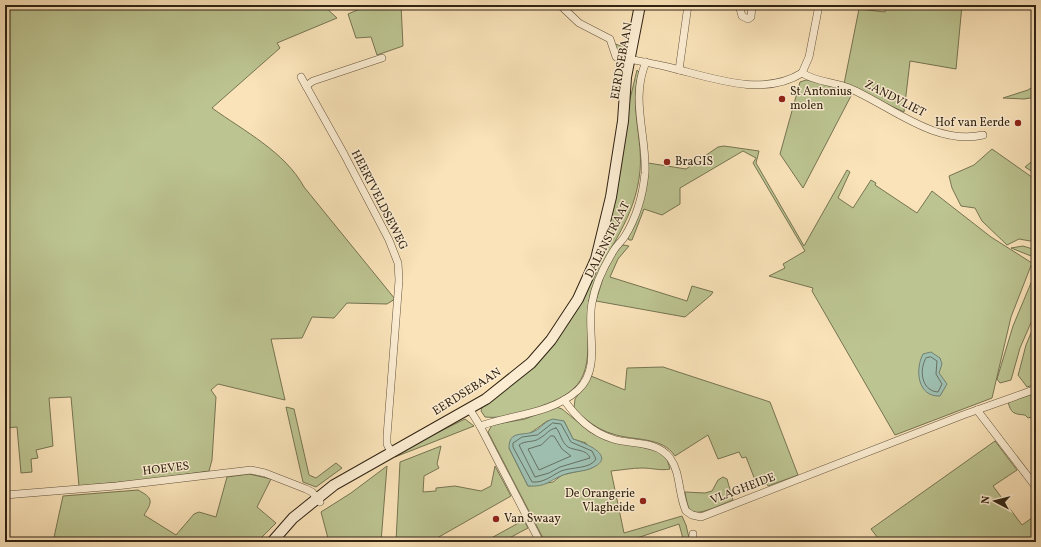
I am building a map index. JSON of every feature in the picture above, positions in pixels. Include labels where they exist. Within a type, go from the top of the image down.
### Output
[{"type":"main road","name":"EERDSEBAAN","points":[[272,542],[282,532],[286,532],[318,500],[350,480],[353,476],[391,452],[469,408],[510,382],[531,363],[556,334],[578,298],[596,259],[603,232],[623,121],[624,91],[632,60],[642,5]]},
{"type":"street","points":[[560,5],[579,23],[610,39],[616,57],[646,62],[729,82],[763,84],[781,83],[802,73],[809,56],[819,5]]},
{"type":"street","points":[[679,70],[688,5]]},
{"type":"street","points":[[739,5],[742,16],[748,19],[751,17],[752,5]]},
{"type":"street","points":[[306,86],[313,81],[382,58]]},
{"type":"street","name":"DALENSTRAAT","points":[[480,426],[493,421],[533,414],[564,400],[578,390],[588,376],[592,363],[590,316],[594,294],[605,265],[626,235],[640,202],[644,186],[645,162],[638,96],[646,62]]},
{"type":"street","name":"ZANDVLIET","points":[[802,73],[812,78],[853,90],[932,130],[966,136],[983,135]]},
{"type":"street","name":"HEERTVELDSEWEG","points":[[301,77],[390,240],[398,263],[399,280],[387,436],[387,444],[391,452]]},
{"type":"street","name":"VLAGHEIDE","points":[[564,400],[583,423],[604,435],[622,441],[653,446],[662,451],[673,465],[685,508],[690,514],[698,517],[704,517],[977,410],[1036,389]]},
{"type":"street","points":[[469,408],[480,426],[540,542]]},
{"type":"street","points":[[977,410],[1036,487]]},
{"type":"street","name":"HOEVES","points":[[5,495],[116,486],[251,470],[265,473],[306,489],[318,500]]},
{"type":"street","points":[[692,542],[693,534]]},
{"type":"green space","points":[[5,5],[323,5],[337,18],[277,43],[280,48],[212,108],[263,143],[286,163],[395,299],[387,304],[347,303],[334,318],[312,317],[302,338],[271,339],[285,400],[218,384],[211,390],[216,397],[212,460],[209,471],[145,480],[79,486],[71,397],[49,398],[53,446],[36,450],[38,458],[31,459],[32,472],[21,473],[17,427],[5,428]]},
{"type":"green space","points":[[369,5],[401,5],[403,46],[377,55],[371,37],[356,38],[348,14]]},
{"type":"green space","points":[[886,5],[962,5],[956,69],[910,61],[904,112],[844,84],[859,9],[885,12]]},
{"type":"green space","points":[[615,44],[625,47],[624,56],[618,53]]},
{"type":"green space","points":[[637,70],[639,72],[635,97],[640,146],[640,171],[637,188],[633,204],[627,218],[598,273],[592,288],[588,314],[588,356],[581,380],[566,394],[538,408],[507,416],[485,417],[481,411],[483,404],[516,380],[582,299]]},
{"type":"green space","points":[[806,80],[822,83],[852,94],[803,188],[780,154],[800,82]]},
{"type":"green space","points":[[1036,85],[1036,97],[1024,99],[1003,98],[1028,90]]},
{"type":"green space","points":[[724,146],[759,151],[756,163],[804,246],[847,170],[850,172],[838,198],[853,208],[871,180],[876,183],[875,185],[917,213],[932,191],[991,237],[1032,263],[1011,317],[992,398],[895,435],[812,291],[813,288],[769,276],[785,268],[783,264],[805,251],[753,163],[756,158],[743,151],[680,188],[680,204],[662,215],[644,209],[632,240],[629,240],[627,236],[648,163],[686,169],[718,147]]},
{"type":"green space","points":[[992,149],[1036,180],[1036,242],[1019,239],[1007,245],[982,221],[975,208],[961,206],[952,188],[949,176],[974,165]]},
{"type":"green space","points":[[1036,158],[1036,174],[1025,167]]},
{"type":"green space","points":[[623,245],[629,246],[618,259],[610,277],[687,301],[692,286],[713,292],[685,317],[596,301],[604,275],[619,247]]},
{"type":"green space","points":[[1023,246],[1036,250],[1036,258],[1011,248]]},
{"type":"green space","points":[[1036,271],[1036,311],[1020,348],[1011,380],[1000,383],[997,379],[1013,326]]},
{"type":"green space","points":[[1036,321],[1036,384],[1027,387],[1018,375],[1026,345]]},
{"type":"green space","points":[[663,367],[770,402],[798,475],[768,486],[761,477],[755,480],[746,457],[742,458],[739,452],[718,459],[708,435],[675,456],[663,445],[655,442],[621,436],[602,430],[587,420],[574,408],[575,399],[591,376],[625,390],[627,368]]},
{"type":"green space","points":[[1036,393],[1036,416],[1028,418],[1025,415],[1013,412],[1010,409],[1008,402]]},
{"type":"green space","points":[[286,407],[294,409],[309,475],[316,478],[336,463],[342,468],[316,487],[303,482]]},
{"type":"green space","points":[[556,407],[562,409],[590,432],[659,452],[667,459],[670,469],[663,470],[638,468],[611,471],[624,533],[682,516],[690,542],[684,542],[679,524],[625,542],[545,542],[488,432],[492,425],[525,419]],"holes":[[[547,421],[564,421],[573,439],[586,443],[592,468],[562,475],[553,482],[528,486],[509,448]]]},
{"type":"green space","points":[[465,419],[474,426],[395,457],[396,453]]},
{"type":"green space","points":[[995,441],[1017,470],[993,486],[1022,525],[1036,515],[1036,542],[881,542],[871,529]]},
{"type":"green space","points":[[441,446],[437,464],[439,468],[424,476],[423,492],[436,491],[436,488],[455,486],[481,491],[491,486],[495,466],[511,496],[430,542],[396,542],[400,462]]},
{"type":"green space","points":[[387,466],[381,542],[329,542],[321,512],[351,493]]},
{"type":"green space","points":[[249,474],[271,479],[257,507],[276,523],[257,542],[53,542],[63,496],[138,490],[147,495],[150,500],[149,506],[144,515],[176,535],[194,514],[199,512],[216,517],[227,477]]},
{"type":"green space","points":[[723,477],[727,479],[733,500],[704,511],[693,512],[690,510],[687,504],[685,492],[705,493],[712,491],[718,480]]},
{"type":"green space","points":[[524,520],[528,528],[502,542],[484,542]]},
{"type":"water","points":[[931,352],[940,358],[942,364],[939,373],[947,384],[940,396],[932,395],[927,392],[922,387],[920,381],[920,360],[923,354]]},
{"type":"water","points":[[553,419],[564,421],[573,439],[590,446],[600,454],[602,458],[600,462],[590,469],[563,475],[543,485],[528,486],[509,448],[510,442],[514,436],[531,433]]},
{"type":"waterway","points":[[628,9],[629,5]]},
{"type":"place","name":"St Antonius molen","points":[[782,99]]},
{"type":"place","name":"Hof van Eerde","points":[[1018,123]]},
{"type":"place","name":"BraGIS","points":[[667,162]]},
{"type":"place","name":"De Orangerie Vlagheide","points":[[643,501]]},
{"type":"place","name":"Van Swaay","points":[[496,519]]}]
